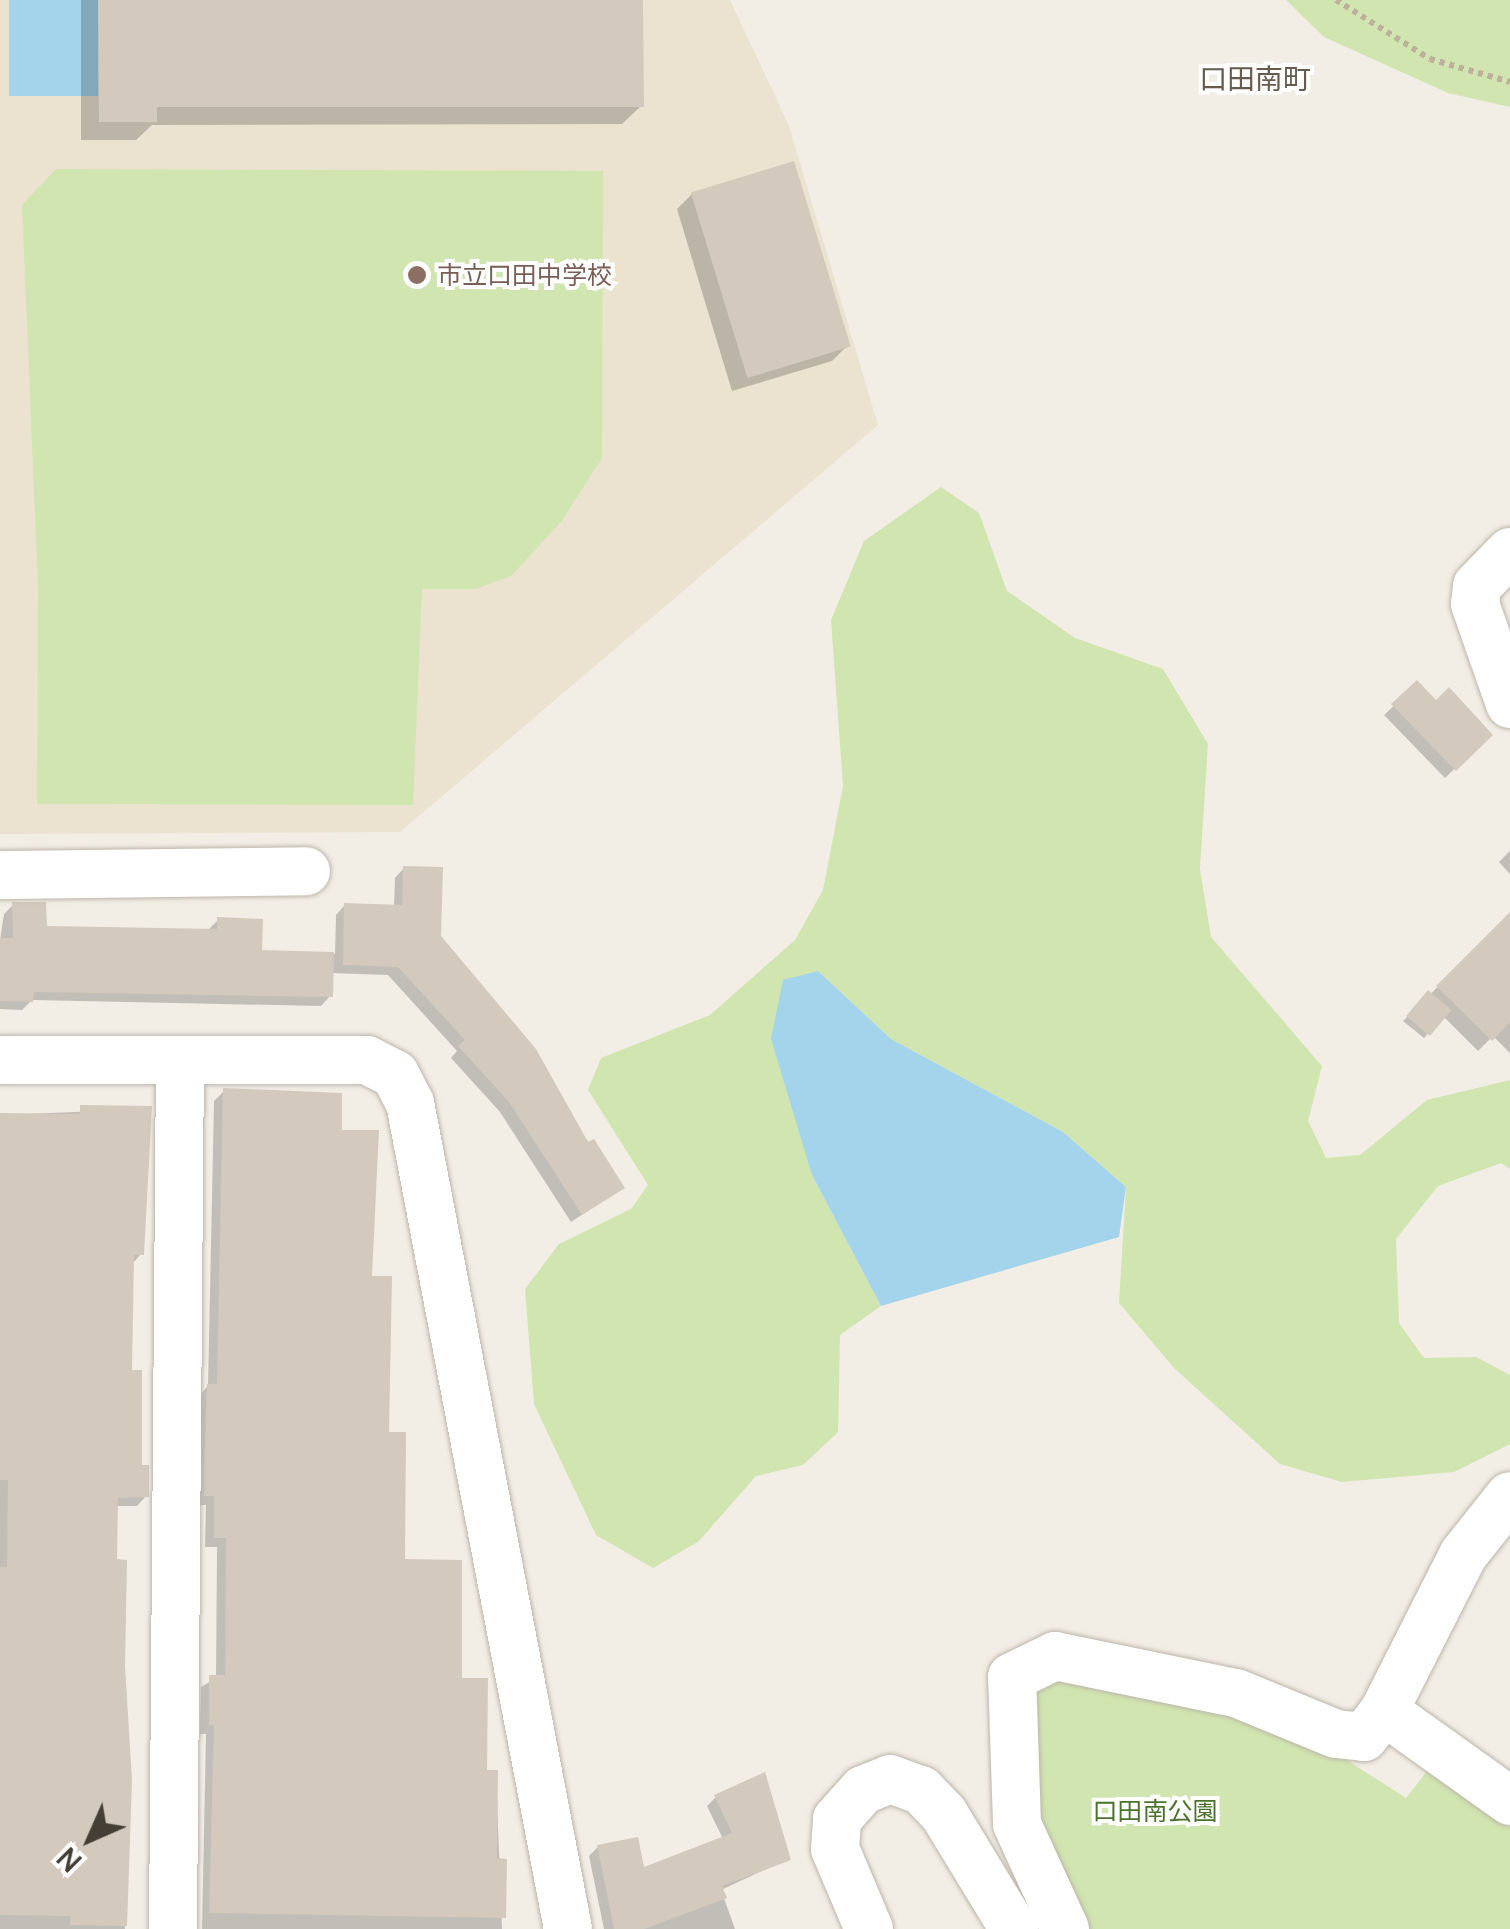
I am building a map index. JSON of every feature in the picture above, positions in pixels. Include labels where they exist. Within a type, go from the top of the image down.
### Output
[{"type":"street","points":[[1510,552],[1478,586],[1475,604],[1510,704]]},
{"type":"street","points":[[0,874],[306,871]]},
{"type":"street","points":[[0,1060],[368,1060],[394,1074],[410,1103],[568,1929]]},
{"type":"street","points":[[173,1929],[180,1060]]},
{"type":"street","points":[[1065,1929],[1033,1871],[1017,1824],[1012,1677],[1055,1656],[1236,1693],[1336,1734],[1364,1737],[1384,1711],[1463,1555],[1510,1496]]},
{"type":"street","points":[[1384,1711],[1510,1801]]},
{"type":"street","points":[[869,1929],[835,1850],[838,1818],[863,1790],[890,1780],[921,1790],[944,1814],[1014,1929]]},
{"type":"path","points":[[1336,0],[1430,59],[1510,82]]},
{"type":"shaded area","name":"市立口田中学校","points":[[0,0],[730,0],[789,126],[878,425],[400,832],[0,834]]},
{"type":"green space","points":[[1286,0],[1510,0],[1510,107],[1448,93],[1324,37]]},
{"type":"green space","points":[[56,169],[603,171],[602,458],[561,522],[511,576],[475,589],[422,589],[413,805],[37,804],[38,586],[22,205]]},
{"type":"green space","points":[[941,487],[979,513],[1007,591],[1075,638],[1163,669],[1208,744],[1200,869],[1211,937],[1322,1066],[1308,1121],[1326,1158],[1360,1155],[1427,1100],[1510,1080],[1510,1169],[1501,1163],[1438,1186],[1396,1239],[1399,1323],[1424,1358],[1476,1357],[1510,1375],[1510,1444],[1454,1472],[1342,1482],[1280,1464],[1174,1368],[1119,1303],[1126,1187],[1063,1132],[891,1039],[818,971],[812,1175],[881,1306],[840,1335],[838,1432],[803,1465],[756,1476],[699,1541],[653,1568],[596,1535],[534,1404],[525,1289],[559,1244],[631,1209],[648,1185],[588,1090],[601,1058],[710,1015],[795,940],[823,890],[843,786],[831,620],[864,541]]},
{"type":"green space","name":"口田南公園","points":[[1057,1667],[1317,1741],[1406,1798],[1432,1765],[1510,1816],[1510,1929],[1081,1929],[1041,1857],[1034,1686]]},
{"type":"water","points":[[9,0],[98,0],[98,96],[9,96]]},
{"type":"water","points":[[818,971],[891,1039],[1063,1132],[1126,1187],[1119,1237],[881,1306],[812,1175],[771,1039],[783,980]]},
{"type":"building","points":[[98,0],[643,0],[644,107],[157,107],[157,122],[99,122]]},
{"type":"building","points":[[794,161],[851,347],[747,378],[691,193]]},
{"type":"building","points":[[1417,680],[1436,700],[1449,687],[1493,735],[1456,771],[1391,704]]},
{"type":"building","points":[[403,866],[443,867],[441,936],[536,1049],[588,1142],[594,1139],[625,1188],[582,1215],[509,1102],[458,1046],[465,1040],[398,967],[343,965],[344,903],[402,905]]},
{"type":"building","points":[[12,902],[46,902],[47,926],[217,929],[217,917],[263,919],[262,950],[334,952],[333,997],[34,992],[33,1002],[0,1001],[0,938],[13,938]]},
{"type":"building","points":[[1510,912],[1510,1022],[1492,1041],[1436,986]]},
{"type":"building","points":[[1428,990],[1452,1010],[1430,1036],[1406,1016]]},
{"type":"building","points":[[223,1088],[342,1093],[342,1130],[379,1130],[372,1276],[392,1276],[389,1432],[406,1432],[405,1559],[462,1560],[462,1678],[488,1678],[487,1770],[498,1770],[497,1858],[507,1859],[506,1918],[209,1913],[214,1725],[209,1725],[209,1675],[225,1675],[226,1538],[214,1538],[214,1496],[204,1496],[204,1464],[207,1384],[217,1384]]},
{"type":"building","points":[[80,1105],[152,1106],[144,1255],[134,1255],[132,1370],[142,1370],[142,1465],[149,1465],[149,1497],[118,1498],[117,1559],[127,1560],[125,1666],[132,1780],[127,1926],[70,1925],[70,1916],[0,1915],[0,1567],[7,1567],[8,1480],[0,1480],[0,1113],[80,1114]]},
{"type":"building","points":[[765,1772],[791,1860],[722,1886],[727,1898],[644,1929],[614,1929],[597,1845],[638,1837],[644,1867],[732,1833],[714,1795]]},
{"type":"place","name":"市立口田中学校","points":[[417,275]]},
{"type":"district","name":"口田南町","points":[[1255,78]]}]
